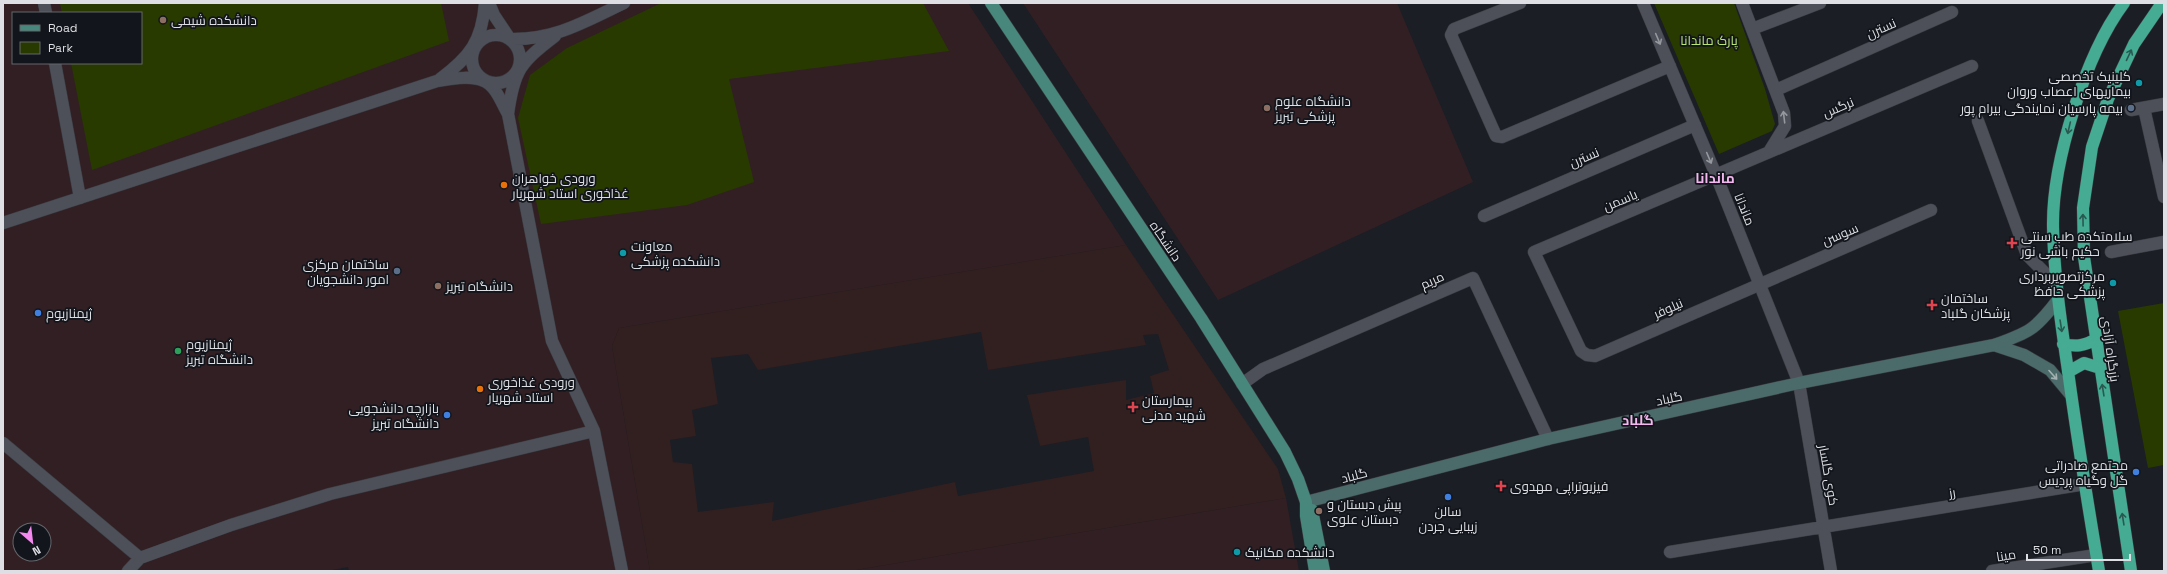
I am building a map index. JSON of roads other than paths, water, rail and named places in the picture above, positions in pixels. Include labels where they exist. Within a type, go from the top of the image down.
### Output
[{"type":"highway","points":[[2099,571],[2070,394],[2057,301],[2053,226],[2058,173],[2071,116],[2092,61],[2124,3]]},
{"type":"highway","name":"بزرگراه آزادی","points":[[2131,571],[2100,368],[2084,250],[2083,208],[2092,147],[2108,99],[2134,44],[2162,3]]},
{"type":"highway","points":[[2063,344],[2074,346],[2088,344],[2096,339]]},
{"type":"highway","points":[[2068,372],[2084,363],[2100,368]]},
{"type":"main road","name":"دانشگاه","points":[[991,3],[1200,318],[1285,452],[1298,479],[1306,502],[1313,511],[1324,571]]},
{"type":"main road","name":"گلباد","points":[[1306,502],[1548,439],[1799,383],[1994,345],[2020,336],[2039,324],[2057,301]]},
{"type":"main road","points":[[1994,345],[2024,355],[2050,370],[2070,394]]},
{"type":"main road","name":"دانشگاه","points":[[1306,502],[1306,516],[1315,571]]},
{"type":"street","points":[[485,3],[482,30],[472,55],[474,70],[495,92],[508,114]]},
{"type":"street","points":[[488,3],[494,15],[519,52],[519,69],[512,86],[508,114],[552,341],[594,431],[622,571]]},
{"type":"street","points":[[3,223],[437,81],[455,79],[500,83],[511,78],[529,56],[558,34],[624,3]]},
{"type":"street","points":[[1520,3],[1454,29],[1451,35],[1496,136],[1502,137],[1670,66]]},
{"type":"street","name":"ماندانا","points":[[1643,3],[1716,175],[1799,383]]},
{"type":"street","points":[[1742,3],[1784,113],[1785,126],[1769,152]]},
{"type":"street","points":[[1752,29],[1820,3]]},
{"type":"street","name":"نسترن","points":[[1776,90],[1952,12]]},
{"type":"street","points":[[437,81],[455,68],[486,37],[502,36],[510,39],[525,39],[558,34]]},
{"type":"street","points":[[55,64],[80,198]]},
{"type":"street","name":"نرگس","points":[[1716,175],[1972,66]]},
{"type":"street","points":[[2131,110],[2164,104]]},
{"type":"street","points":[[2144,108],[2164,197]]},
{"type":"street","points":[[1978,121],[2027,255],[2056,284]]},
{"type":"street","name":"نسترن","points":[[1484,216],[1695,125]]},
{"type":"street","name":"یاسمن","points":[[1587,355],[1581,351],[1534,252],[1716,175]]},
{"type":"street","name":"سوسن","points":[[1759,283],[1931,210]]},
{"type":"street","points":[[2111,252],[2164,242]]},
{"type":"street","name":"مریم","points":[[1242,384],[1263,369],[1472,278],[1548,439]]},
{"type":"street","name":"نیلوفر","points":[[1587,355],[1595,356],[1759,283]]},
{"type":"street","name":"کوی گلسار","points":[[1799,383],[1831,571]]},
{"type":"street","points":[[128,571],[140,558],[231,525],[330,494],[594,431]]},
{"type":"street","points":[[3,443],[140,558]]},
{"type":"street","name":"رز","points":[[1670,552],[2085,484]]},
{"type":"street","name":"مینا","points":[[1992,571],[2096,555]]},
{"type":"place","name":"دانشکده شیمی","points":[[163,20]]},
{"type":"place","name":"کلینیک تخصصی بیماریهای اعصاب وروان","points":[[2139,83]]},
{"type":"place","name":"دانشگاه علوم پزشکی تبریز","points":[[1267,108]]},
{"type":"place","name":"بیمه پارسیان نمایندگی بیرام پور","points":[[2131,108]]},
{"type":"place","name":"ورودی خواهران غذاخوری استاد شهریار","points":[[504,185]]},
{"type":"place","name":"سلامتکده طب سنتی حکیم باشی نور","points":[[2012,243]]},
{"type":"place","name":"معاونت دانشکده پزشکی","points":[[623,253]]},
{"type":"place","name":"ساختمان مرکزی امور دانشجویان","points":[[397,271]]},
{"type":"place","name":"مرکزتصویربرداری پزشکی حافظ","points":[[2113,283]]},
{"type":"place","name":"دانشگاه تبریز","points":[[438,286]]},
{"type":"place","name":"ساختمان پزشکان گلباد","points":[[1932,305]]},
{"type":"place","name":"ژیمنازیوم","points":[[38,313]]},
{"type":"place","name":"ژیمنازیوم دانشگاه تبریز","points":[[178,351]]},
{"type":"place","name":"ورودی غذاخوری استاد شهریار","points":[[480,389]]},
{"type":"place","name":"بیمارستان شهید مدنی","points":[[1133,407]]},
{"type":"place","name":"بازارچه دانشجویی دانشگاه تبریز","points":[[447,415]]},
{"type":"place","name":"مجتمع صادراتی گل وگیاه پردیس","points":[[2136,472]]},
{"type":"place","name":"فیزیوتراپی مهدوی","points":[[1501,486]]},
{"type":"place","name":"سالن زیبایی جردن","points":[[1448,497]]},
{"type":"place","name":"پیش دبستان و دبستان علوی","points":[[1319,511]]},
{"type":"place","name":"دانشکده مکانیک","points":[[1237,552]]},
{"type":"district","name":"ماندانا","points":[[1715,178]]},
{"type":"district","name":"گلباد","points":[[1638,420]]},
{"type":"park label","name":"پارک ماندانا","points":[[1709,40]]}]
